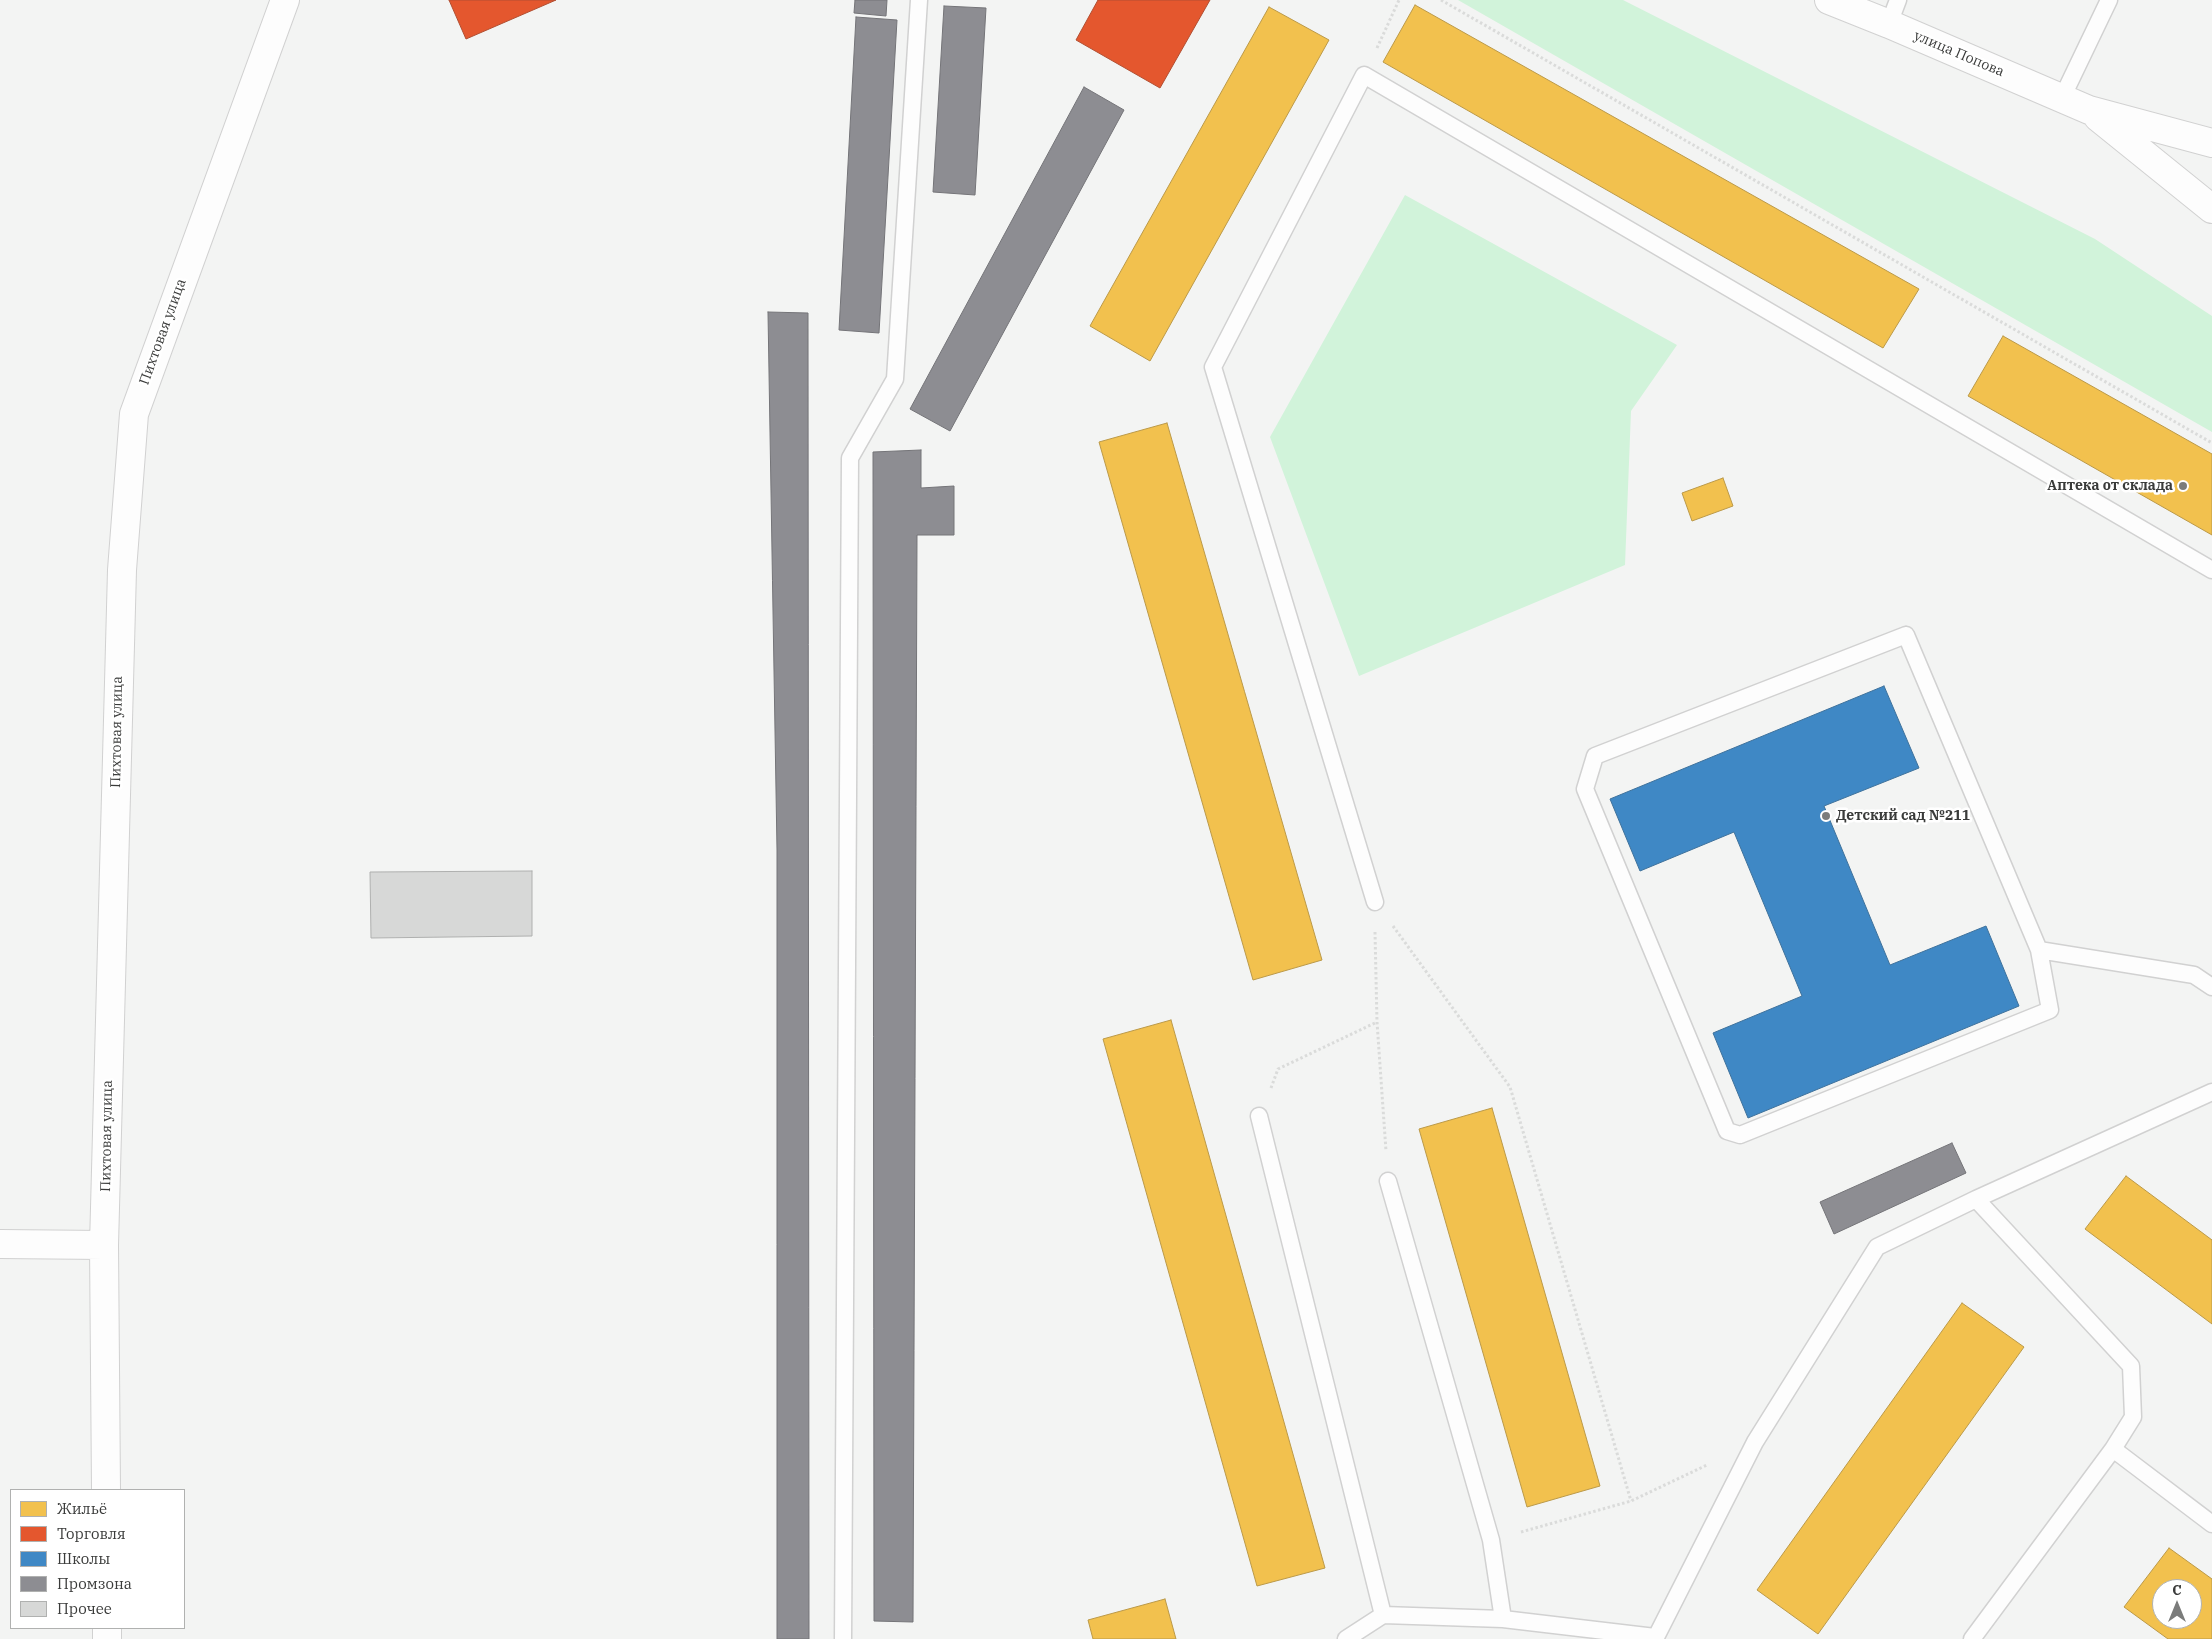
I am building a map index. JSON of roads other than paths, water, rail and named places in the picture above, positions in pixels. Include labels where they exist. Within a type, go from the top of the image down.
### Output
[{"type":"street","name":"Пихтовая улица","points":[[106,1489],[104,1245],[122,570],[134,414],[285,0]]},
{"type":"street","name":"улица Попова","points":[[1829,0],[1894,12],[2089,110],[2212,143]]},
{"type":"street","name":"улица Попова","points":[[2089,110],[2212,209]]},
{"type":"street","points":[[0,1244],[104,1245]]},
{"type":"lane","points":[[843,1639],[850,458],[895,379],[919,0]]},
{"type":"lane","points":[[2062,98],[2109,0]]},
{"type":"lane","points":[[1375,902],[1213,367],[1364,75],[2212,570]]},
{"type":"lane","points":[[1906,635],[2039,950],[2050,1010],[1740,1135],[1727,1132],[1585,789],[1595,756],[1906,635]]},
{"type":"lane","points":[[2039,950],[2194,975],[2212,987]]},
{"type":"lane","points":[[1346,1639],[1383,1615],[1504,1619],[1655,1638],[1756,1442],[1877,1247],[1976,1199],[2212,1092]]},
{"type":"lane","points":[[1259,1116],[1383,1615]]},
{"type":"lane","points":[[1388,1181],[1491,1540],[1504,1619]]},
{"type":"lane","points":[[1972,1639],[2113,1450],[2133,1417],[2131,1366],[1976,1199]]},
{"type":"lane","points":[[2113,1450],[2212,1524]]},
{"type":"place","name":"Аптека от склада","points":[[2183,486]]},
{"type":"place","name":"Детский сад №211","points":[[1826,816]]}]
